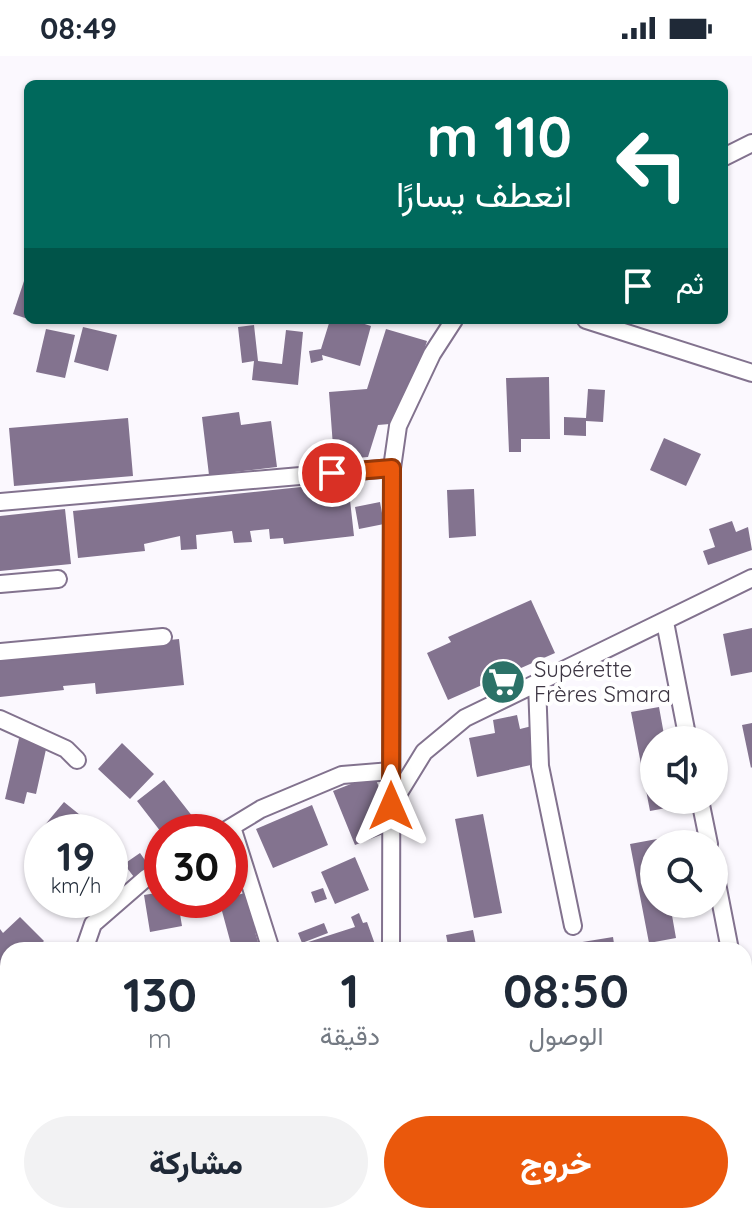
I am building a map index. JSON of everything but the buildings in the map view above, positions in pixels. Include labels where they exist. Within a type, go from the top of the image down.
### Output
[{"type":"street","points":[[728,155],[752,143]]},
{"type":"street","points":[[391,942],[392,468],[398,426],[432,354],[451,324]]},
{"type":"street","points":[[599,324],[752,373]]},
{"type":"street","points":[[0,502],[392,468]]},
{"type":"street","points":[[391,806],[424,752],[465,718],[752,578]]},
{"type":"street","points":[[0,584],[58,579]]},
{"type":"street","points":[[665,622],[685,726]]},
{"type":"street","points":[[0,652],[163,637]]},
{"type":"street","points":[[537,683],[540,766],[573,926]]},
{"type":"street","points":[[0,719],[66,749],[77,760]]},
{"type":"street","points":[[248,817],[342,775],[391,771]]},
{"type":"street","points":[[87,942],[93,924],[144,880]]},
{"type":"street","points":[[248,887],[268,942]]},
{"type":"street","points":[[724,918],[728,942]]},
{"type":"place","name":"Supérette Frères Smara","points":[[503,682]]},
{"type":"route","points":[[332,473],[392,468],[391,806]]}]
